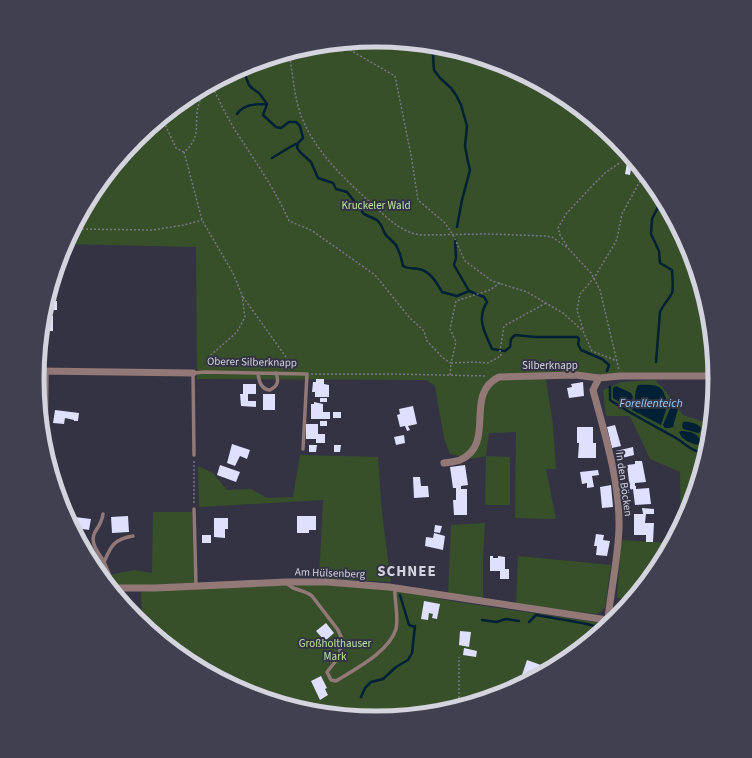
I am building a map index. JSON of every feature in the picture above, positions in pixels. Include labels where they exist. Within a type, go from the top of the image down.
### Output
[{"type":"street","name":"Oberer Silberknapp","points":[[47,371],[193,373]]},
{"type":"street","name":"Silberknapp","points":[[499,376],[576,375],[599,378],[620,376],[708,376]]},
{"type":"street","points":[[444,463],[459,460],[469,454],[476,446],[479,435],[480,406],[483,395],[488,384],[499,376]]},
{"type":"street","name":"In den Böcken","points":[[599,378],[593,390],[613,472],[618,511],[618,540],[612,613]]},
{"type":"street","name":"Am Hülsenberg","points":[[118,588],[286,582],[341,583],[395,588],[605,619]]},
{"type":"lane","points":[[46,416],[47,371]]},
{"type":"lane","name":"Oberer Silberknapp","points":[[194,455],[193,373],[205,372],[306,374],[303,449]]},
{"type":"lane","points":[[258,373],[261,386],[270,390],[274,388],[278,381],[276,374]]},
{"type":"lane","points":[[194,509],[196,586]]},
{"type":"lane","name":"Am Hülsenberg","points":[[103,514],[102,521],[94,534],[93,540],[95,548],[104,562],[108,575]]},
{"type":"lane","points":[[104,562],[114,543],[121,538],[133,536]]},
{"type":"lane","points":[[286,582],[290,587],[307,592],[312,596],[338,630],[342,639],[339,657],[327,672],[331,680],[336,682],[371,658],[390,641],[396,628],[395,588]]},
{"type":"path","points":[[348,49],[395,76],[411,155],[418,200],[445,223],[453,235],[465,261],[492,281],[526,292],[546,303],[563,313],[583,330]]},
{"type":"path","points":[[290,58],[294,89],[302,118],[322,152],[353,187],[394,224],[412,234],[521,235],[552,237],[568,248],[591,272],[594,278],[600,290],[617,361],[592,351],[576,310],[580,294],[594,278],[617,239],[622,214],[641,180]]},
{"type":"path","points":[[214,89],[238,135],[258,165],[281,204],[289,221],[311,230],[375,275],[409,317],[424,331],[427,341],[442,358],[451,363],[488,363],[501,356],[500,351],[504,326],[546,303]]},
{"type":"path","points":[[184,152],[192,146],[198,126],[198,107],[201,97]]},
{"type":"path","points":[[164,123],[176,148],[184,152],[202,220],[233,273],[242,295],[291,364],[289,374]]},
{"type":"path","points":[[568,248],[560,235],[558,228],[566,214],[605,173],[622,162]]},
{"type":"path","points":[[80,229],[153,230],[184,225],[202,220]]},
{"type":"path","points":[[450,375],[456,342],[450,328],[456,302],[490,290],[500,283]]},
{"type":"path","points":[[205,372],[211,355],[237,332],[245,317],[242,295]]},
{"type":"path","points":[[306,374],[499,376]]},
{"type":"path","points":[[194,455],[194,509]]},
{"type":"path","points":[[459,701],[460,657]]},
{"type":"green space","name":"Kruckeler Wald","points":[[376,47],[398,48],[441,53],[462,58],[503,72],[542,91],[595,129],[626,160],[664,213],[683,252],[697,293],[702,314],[708,374],[545,374],[553,425],[556,469],[546,469],[556,519],[515,518],[516,432],[489,433],[486,456],[471,459],[450,454],[444,438],[435,386],[426,380],[197,379],[196,247],[73,244],[88,213],[100,195],[126,160],[141,144],[157,129],[192,103],[229,81],[249,72],[290,58],[333,50]]},
{"type":"green space","points":[[655,380],[664,389],[683,415],[704,422],[705,421],[697,465],[681,511],[680,472],[650,459],[630,416],[606,416],[603,390],[621,382]]},
{"type":"green space","points":[[300,455],[378,457],[382,513],[391,582],[319,578],[323,500],[199,507],[198,466],[213,473],[227,490],[251,489],[267,498],[293,497]]},
{"type":"green space","points":[[486,456],[510,457],[510,505],[485,505]]},
{"type":"green space","points":[[153,512],[192,512],[194,583],[152,585],[120,591],[109,575],[134,570],[152,573]]},
{"type":"green space","points":[[485,523],[483,601],[448,596],[451,525]]},
{"type":"green space","points":[[621,540],[665,543],[626,598],[617,598]]},
{"type":"green space","points":[[518,556],[611,565],[605,608],[597,614],[516,604]]},
{"type":"green space","name":"Großholthauser Mark","points":[[333,584],[399,591],[457,602],[601,623],[578,642],[542,667],[503,686],[462,700],[441,705],[398,710],[354,710],[311,705],[290,700],[249,686],[210,667],[157,629],[142,615],[141,592],[205,587]]},
{"type":"water","name":"Forellenteich","points":[[638,385],[655,386],[661,388],[663,391],[668,404],[661,425],[632,410]]},
{"type":"water","name":"Forellenteich","points":[[616,386],[631,393],[633,397],[630,407],[625,406],[613,398],[613,388]]},
{"type":"water","name":"Forellenteich","points":[[671,406],[675,406],[678,409],[673,427],[665,428],[663,425]]},
{"type":"water","points":[[683,422],[690,422],[697,425],[701,428],[700,432],[698,433],[683,429]]},
{"type":"water","points":[[679,432],[690,432],[698,436],[700,442],[697,445],[686,440],[680,435]]},
{"type":"building","points":[[627,163],[629,163],[631,167],[630,175],[625,174]]},
{"type":"building","points":[[53,301],[57,301],[57,310],[51,310]]},
{"type":"building","points":[[50,315],[53,316],[53,331],[48,331]]},
{"type":"building","points":[[316,379],[324,379],[324,384],[329,385],[329,397],[315,397],[315,392],[312,392],[313,382],[316,382]]},
{"type":"building","points":[[706,380],[708,380],[708,387],[706,387]]},
{"type":"building","points":[[583,382],[584,396],[569,398],[567,388],[572,387],[571,384]]},
{"type":"building","points":[[243,384],[256,384],[256,394],[248,394],[248,401],[256,401],[256,407],[241,406],[240,394],[243,394]]},
{"type":"building","points":[[263,394],[275,394],[275,410],[263,410]]},
{"type":"building","points":[[320,398],[327,398],[327,402],[320,402]]},
{"type":"building","points":[[314,402],[323,404],[323,412],[330,412],[330,419],[311,419],[311,404],[314,404]]},
{"type":"building","points":[[413,406],[417,424],[408,426],[410,430],[407,431],[405,426],[400,427],[397,415],[400,414],[399,409]]},
{"type":"building","points":[[55,410],[79,413],[78,421],[65,418],[64,424],[53,423]]},
{"type":"building","points":[[333,412],[341,412],[341,418],[333,418]]},
{"type":"building","points":[[320,421],[327,421],[327,426],[320,426]]},
{"type":"building","points":[[306,424],[318,424],[318,434],[325,434],[325,443],[316,443],[316,439],[306,439]]},
{"type":"building","points":[[615,425],[621,446],[612,448],[607,427]]},
{"type":"building","points":[[577,427],[593,427],[593,443],[596,443],[596,458],[578,458],[579,443],[577,443]]},
{"type":"building","points":[[404,435],[405,443],[396,445],[394,437]]},
{"type":"building","points":[[232,444],[250,450],[247,459],[240,456],[235,466],[227,463]]},
{"type":"building","points":[[309,445],[317,445],[316,452],[309,452]]},
{"type":"building","points":[[334,445],[341,445],[340,452],[334,452]]},
{"type":"building","points":[[633,447],[634,455],[618,459],[616,451]]},
{"type":"building","points":[[635,461],[642,461],[646,482],[635,483],[636,489],[649,488],[651,504],[635,505],[633,489],[630,490],[627,465],[635,464]]},
{"type":"building","points":[[220,465],[240,472],[236,482],[217,475]]},
{"type":"building","points":[[465,465],[468,485],[461,486],[461,489],[467,489],[467,515],[454,515],[453,500],[456,500],[456,488],[453,488],[450,467]]},
{"type":"building","points":[[598,470],[599,475],[592,476],[594,487],[587,488],[587,483],[582,484],[580,472]]},
{"type":"building","points":[[413,477],[420,477],[421,486],[428,486],[429,497],[414,498]]},
{"type":"building","points":[[611,485],[613,507],[602,508],[600,487]]},
{"type":"building","points":[[642,508],[654,509],[654,514],[646,514],[645,523],[654,523],[653,542],[646,542],[646,535],[634,535],[634,514],[643,514]]},
{"type":"building","points":[[128,516],[129,532],[112,533],[111,517]]},
{"type":"building","points":[[297,516],[316,516],[316,530],[309,530],[309,533],[297,533]]},
{"type":"building","points":[[75,517],[91,519],[89,530],[79,529]]},
{"type":"building","points":[[214,518],[228,518],[228,529],[225,529],[225,538],[214,537]]},
{"type":"building","points":[[435,525],[442,526],[440,533],[434,532]]},
{"type":"building","points":[[434,533],[445,536],[443,550],[425,546],[426,537],[433,538]]},
{"type":"building","points":[[596,534],[604,535],[603,540],[610,541],[607,556],[596,555],[597,546],[594,546]]},
{"type":"building","points":[[202,535],[211,535],[211,543],[202,543]]},
{"type":"building","points":[[490,556],[493,556],[493,558],[498,558],[498,556],[505,557],[505,569],[509,569],[509,579],[500,579],[500,571],[490,571]]},
{"type":"building","points":[[424,601],[440,604],[437,619],[432,618],[433,614],[429,613],[428,620],[421,619]]},
{"type":"building","points":[[326,623],[334,633],[325,641],[316,631]]},
{"type":"building","points":[[460,631],[471,632],[469,647],[459,645]]},
{"type":"building","points":[[464,648],[477,651],[476,657],[463,655]]},
{"type":"building","points":[[527,660],[541,665],[540,668],[521,678]]},
{"type":"building","points":[[321,676],[327,688],[325,689],[328,695],[320,700],[311,681]]},
{"type":"waterway","points":[[431,52],[434,70],[456,95],[461,105],[467,126],[465,146],[470,170],[457,227]]},
{"type":"waterway","points":[[245,74],[249,85],[259,93],[267,104],[263,115],[276,127],[281,128],[289,122],[296,122],[300,126],[303,138],[298,143],[297,148],[311,162],[318,178],[333,183],[336,189],[347,192],[364,214],[377,220],[385,234],[396,245],[403,266],[427,272],[442,292],[457,296],[469,291],[484,297],[487,302],[482,315],[482,320],[484,331],[492,349],[505,351],[510,347],[511,339],[515,335],[535,337],[577,337],[579,339],[578,344],[581,350],[602,359],[609,365],[607,371]]},
{"type":"waterway","points":[[237,114],[246,106],[267,104]]},
{"type":"waterway","points":[[272,158],[298,143]]},
{"type":"waterway","points":[[656,362],[660,312],[672,293],[673,287],[672,270],[660,263],[659,251],[651,234],[652,219],[659,205]]},
{"type":"waterway","points":[[455,239],[456,258],[454,265],[469,291]]},
{"type":"waterway","points":[[610,387],[610,400],[700,452]]},
{"type":"waterway","points":[[400,595],[409,625],[415,627]]},
{"type":"waterway","points":[[529,622],[536,615],[597,627]]},
{"type":"waterway","points":[[482,620],[496,622],[506,619],[519,621]]},
{"type":"waterway","points":[[361,697],[365,688],[371,682],[383,679],[396,667],[408,660],[412,653],[415,626]]},
{"type":"district","name":"SCHNEE","points":[[407,571]]}]
